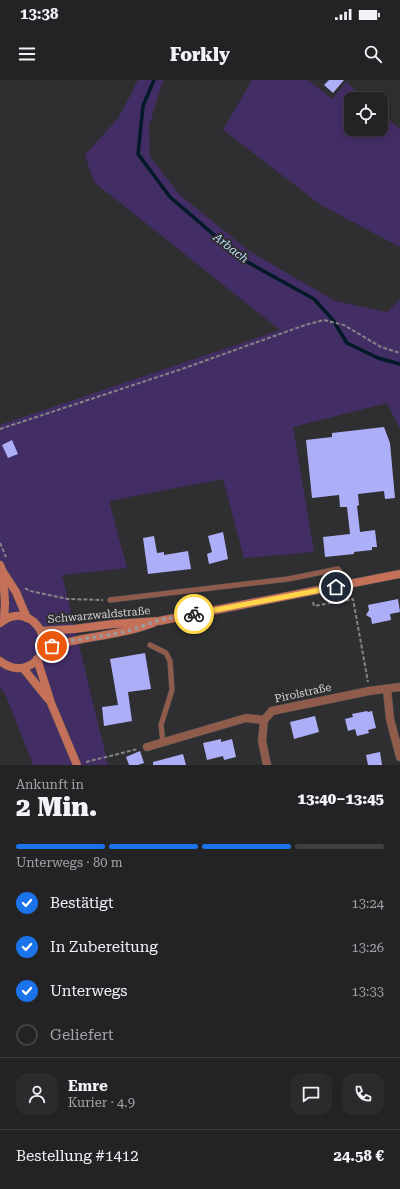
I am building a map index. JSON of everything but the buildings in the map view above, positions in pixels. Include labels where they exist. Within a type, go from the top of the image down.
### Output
[{"type":"street","points":[[1,569],[14,589],[27,618]]},
{"type":"street","points":[[0,661],[10,667],[23,668],[37,659],[43,649],[44,642],[41,631],[34,622],[27,618],[16,616],[2,621],[5,603],[1,569]]},
{"type":"street","name":"Schwarzwaldstraße","points":[[41,631],[159,620],[400,574]]},
{"type":"street","name":"Schwarzwaldstraße","points":[[43,649],[70,641],[132,630],[159,620]]},
{"type":"street","points":[[37,659],[51,703],[76,765]]},
{"type":"street","points":[[23,668],[51,703]]},
{"type":"street","name":"Pirolstraße","points":[[264,720],[272,711],[369,691],[400,687]]},
{"type":"street","points":[[387,689],[390,719],[400,757]]},
{"type":"street","points":[[147,747],[246,718],[264,720],[262,741],[268,765]]},
{"type":"lane","points":[[110,600],[288,579],[338,569],[348,584]]},
{"type":"lane","points":[[150,645],[166,653],[170,661],[172,690],[161,725],[164,742]]},
{"type":"path","points":[[0,429],[182,369],[305,325],[324,320],[344,325],[381,347],[400,353]]},
{"type":"path","points":[[0,543],[8,561]]},
{"type":"path","points":[[22,584],[30,591],[68,599],[110,600]]},
{"type":"path","points":[[310,591],[314,606],[353,599],[369,691]]},
{"type":"path","points":[[76,765],[147,747]]},
{"type":"shaded area","points":[[138,80],[163,80],[149,126],[150,157],[180,195],[249,251],[335,301],[387,312],[400,299],[400,429],[387,403],[293,427],[314,552],[244,558],[223,479],[109,501],[127,568],[62,575],[108,765],[33,765],[7,698],[0,687],[0,425],[280,330],[94,182],[85,155],[119,117]]},
{"type":"shaded area","points":[[252,80],[308,80],[332,99],[346,82],[357,92],[344,92],[344,136],[388,136],[388,119],[400,129],[400,247],[321,205],[223,130]]},
{"type":"waterway","name":"Arbach","points":[[154,80],[143,106],[138,154],[170,197],[242,259],[314,299],[333,320],[347,343],[378,358],[400,364]]},
{"type":"way so far","points":[[52,646],[70,641],[115,634],[146,626],[159,620],[194,614]]},
{"type":"route","points":[[194,614],[336,587]]}]
